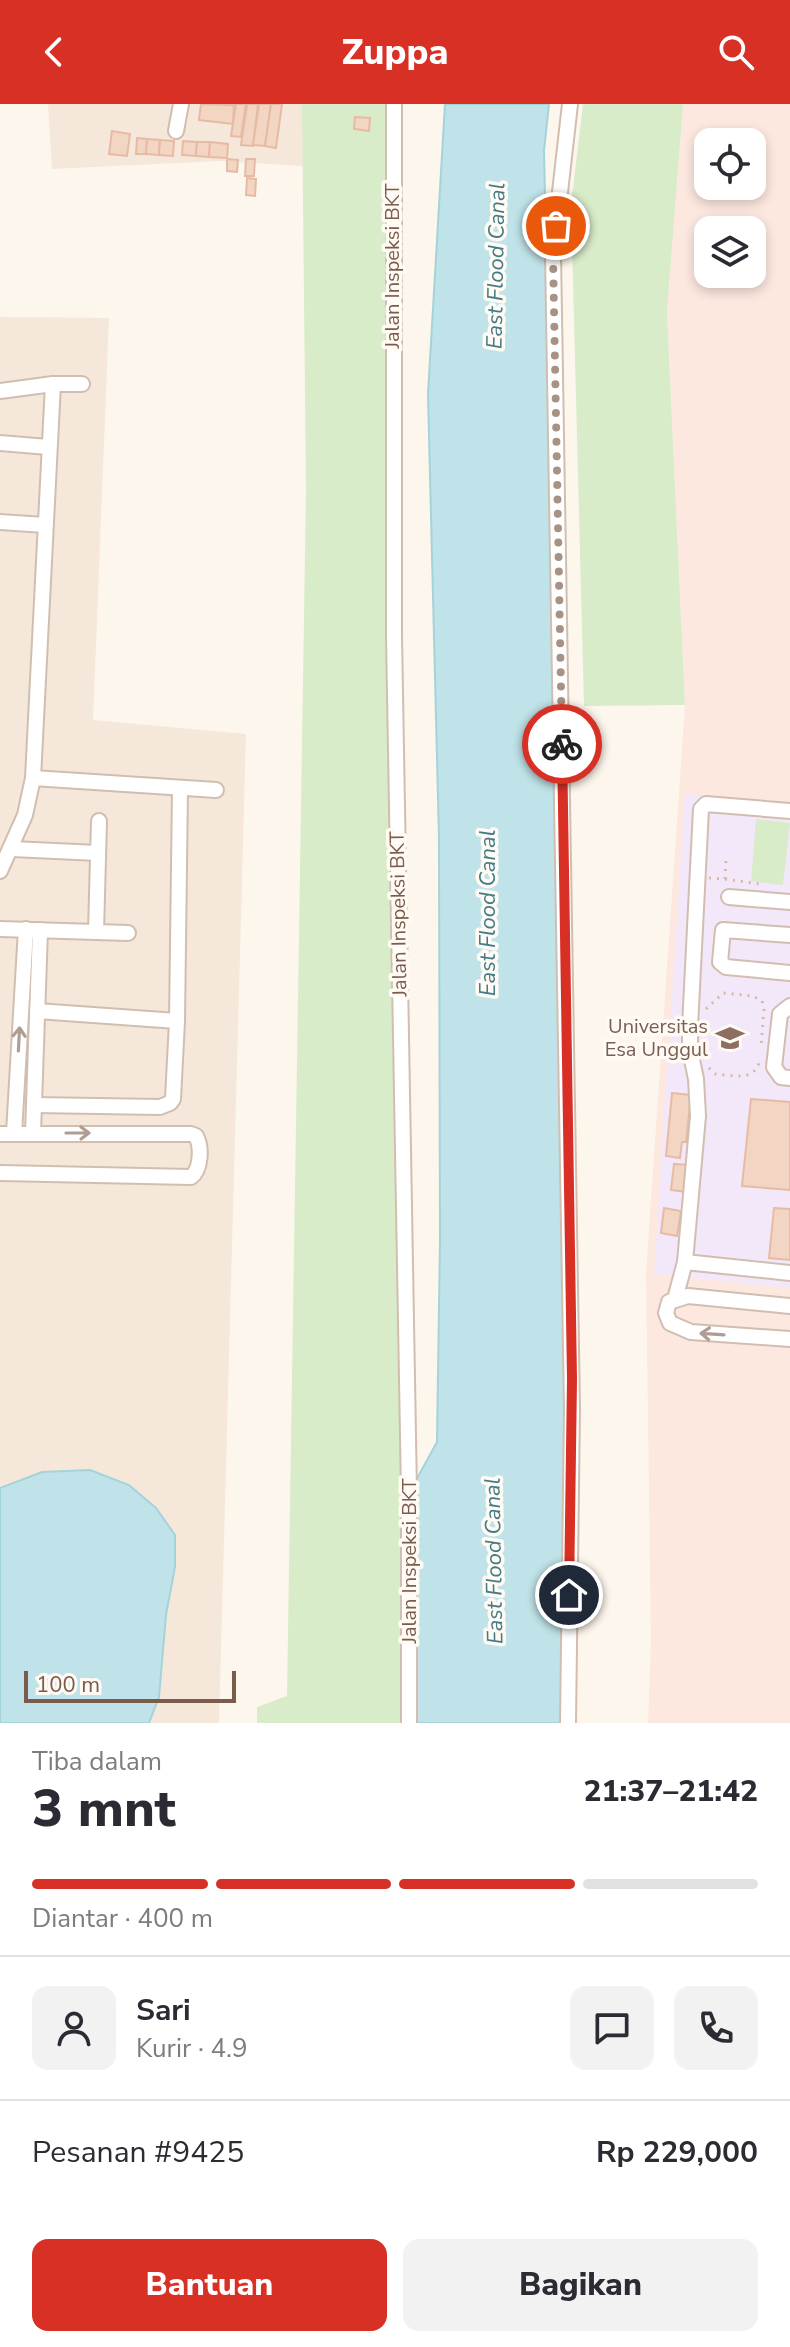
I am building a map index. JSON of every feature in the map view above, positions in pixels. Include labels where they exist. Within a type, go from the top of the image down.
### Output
[{"type":"street","points":[[176,131],[181,104]]},
{"type":"street","name":"Jalan Inspeksi BKT","points":[[394,104],[394,636],[409,1493],[409,1723]]},
{"type":"street","points":[[568,1723],[572,1378],[553,254],[570,104]]},
{"type":"street","points":[[0,391],[53,384],[82,384]]},
{"type":"street","points":[[0,871],[25,815],[33,778],[53,384]]},
{"type":"street","points":[[0,443],[48,447]]},
{"type":"street","points":[[0,522],[45,525]]},
{"type":"street","points":[[33,778],[216,790]]},
{"type":"street","points":[[0,1106],[16,1100],[34,1099],[160,1107],[170,1103],[174,1094],[177,1021],[180,789]]},
{"type":"street","points":[[675,1299],[685,1262],[698,1116],[690,1039],[701,809],[706,804],[790,811]]},
{"type":"street","points":[[96,932],[99,821]]},
{"type":"street","points":[[12,849],[98,853]]},
{"type":"street","points":[[729,897],[790,902]]},
{"type":"street","points":[[0,929],[128,933]]},
{"type":"street","points":[[33,930],[37,1011],[33,1133]]},
{"type":"street","points":[[0,1173],[186,1178],[198,1169],[199,1141],[194,1134],[7,1134],[16,1100],[33,930]]},
{"type":"street","points":[[790,935],[723,930],[720,962],[726,967],[790,973]]},
{"type":"street","points":[[790,1006],[780,1014],[774,1067],[781,1077],[790,1078]]},
{"type":"street","points":[[37,1011],[177,1021]]},
{"type":"street","points":[[685,1262],[790,1273]]},
{"type":"street","points":[[790,1306],[688,1296],[669,1302],[666,1313],[670,1323],[681,1330],[790,1339]]},
{"type":"path","points":[[725,879],[726,859]]},
{"type":"path","points":[[705,878],[762,884]]},
{"type":"path","points":[[706,1009],[723,993],[753,996],[762,1001],[764,1008],[759,1068],[754,1073],[745,1077],[715,1074],[707,1063]]},
{"type":"shaded area","points":[[48,104],[323,104],[316,167],[221,161],[52,169]]},
{"type":"shaded area","points":[[683,104],[790,104],[790,1723],[648,1723],[651,1643],[646,1272],[685,705],[667,312]]},
{"type":"shaded area","points":[[0,317],[109,318],[93,720],[246,734],[219,1723],[0,1723]]},
{"type":"shaded area","name":"Universitas Esa Unggul","points":[[685,794],[790,803],[790,1288],[654,1274]]},
{"type":"green space","points":[[302,104],[395,104],[409,1723],[257,1723],[257,1707],[287,1696],[306,491]]},
{"type":"green space","points":[[583,104],[683,104],[667,312],[685,705],[584,706],[571,205]]},
{"type":"green space","points":[[756,819],[790,823],[783,885],[751,881]]},
{"type":"water","name":"East Flood Canal","points":[[445,104],[549,104],[544,151],[566,1149],[565,1723],[409,1723],[409,1493],[437,1442],[439,839],[428,394]]},
{"type":"water","points":[[90,1470],[129,1485],[156,1508],[175,1535],[175,1567],[166,1615],[159,1697],[149,1723],[0,1723],[0,1488],[42,1472]]},
{"type":"building","points":[[201,104],[234,105],[233,124],[199,120]]},
{"type":"building","points":[[236,104],[246,104],[241,137],[231,136]]},
{"type":"building","points":[[247,104],[258,104],[253,146],[241,145]]},
{"type":"building","points":[[259,104],[271,104],[265,146],[253,145]]},
{"type":"building","points":[[271,104],[282,104],[276,148],[265,146]]},
{"type":"building","points":[[355,117],[370,118],[369,131],[354,129]]},
{"type":"building","points":[[112,131],[130,134],[127,156],[109,154]]},
{"type":"building","points":[[137,138],[147,139],[146,154],[136,154]]},
{"type":"building","points":[[147,139],[160,140],[159,155],[146,154]]},
{"type":"building","points":[[160,140],[174,141],[173,156],[159,155]]},
{"type":"building","points":[[183,141],[197,142],[196,156],[182,155]]},
{"type":"building","points":[[197,142],[210,142],[209,157],[196,156]]},
{"type":"building","points":[[210,142],[228,144],[227,158],[209,157]]},
{"type":"building","points":[[227,159],[238,160],[237,172],[227,171]]},
{"type":"building","points":[[246,159],[255,159],[254,176],[245,176]]},
{"type":"building","points":[[247,178],[256,179],[255,196],[246,195]]},
{"type":"building","points":[[672,1093],[691,1095],[686,1142],[682,1142],[680,1158],[666,1156]]},
{"type":"building","points":[[751,1099],[790,1102],[790,1190],[742,1186]]},
{"type":"building","points":[[674,1164],[689,1165],[686,1192],[671,1190]]},
{"type":"building","points":[[664,1208],[681,1211],[677,1236],[661,1233]]},
{"type":"building","points":[[774,1208],[790,1209],[790,1260],[769,1258]]},
{"type":"way so far","points":[[556,226],[553,254],[562,744]]},
{"type":"place","name":"Universitas Esa Unggul","points":[[730,1038]]},
{"type":"route","points":[[562,744],[572,1379],[569,1595]]}]
